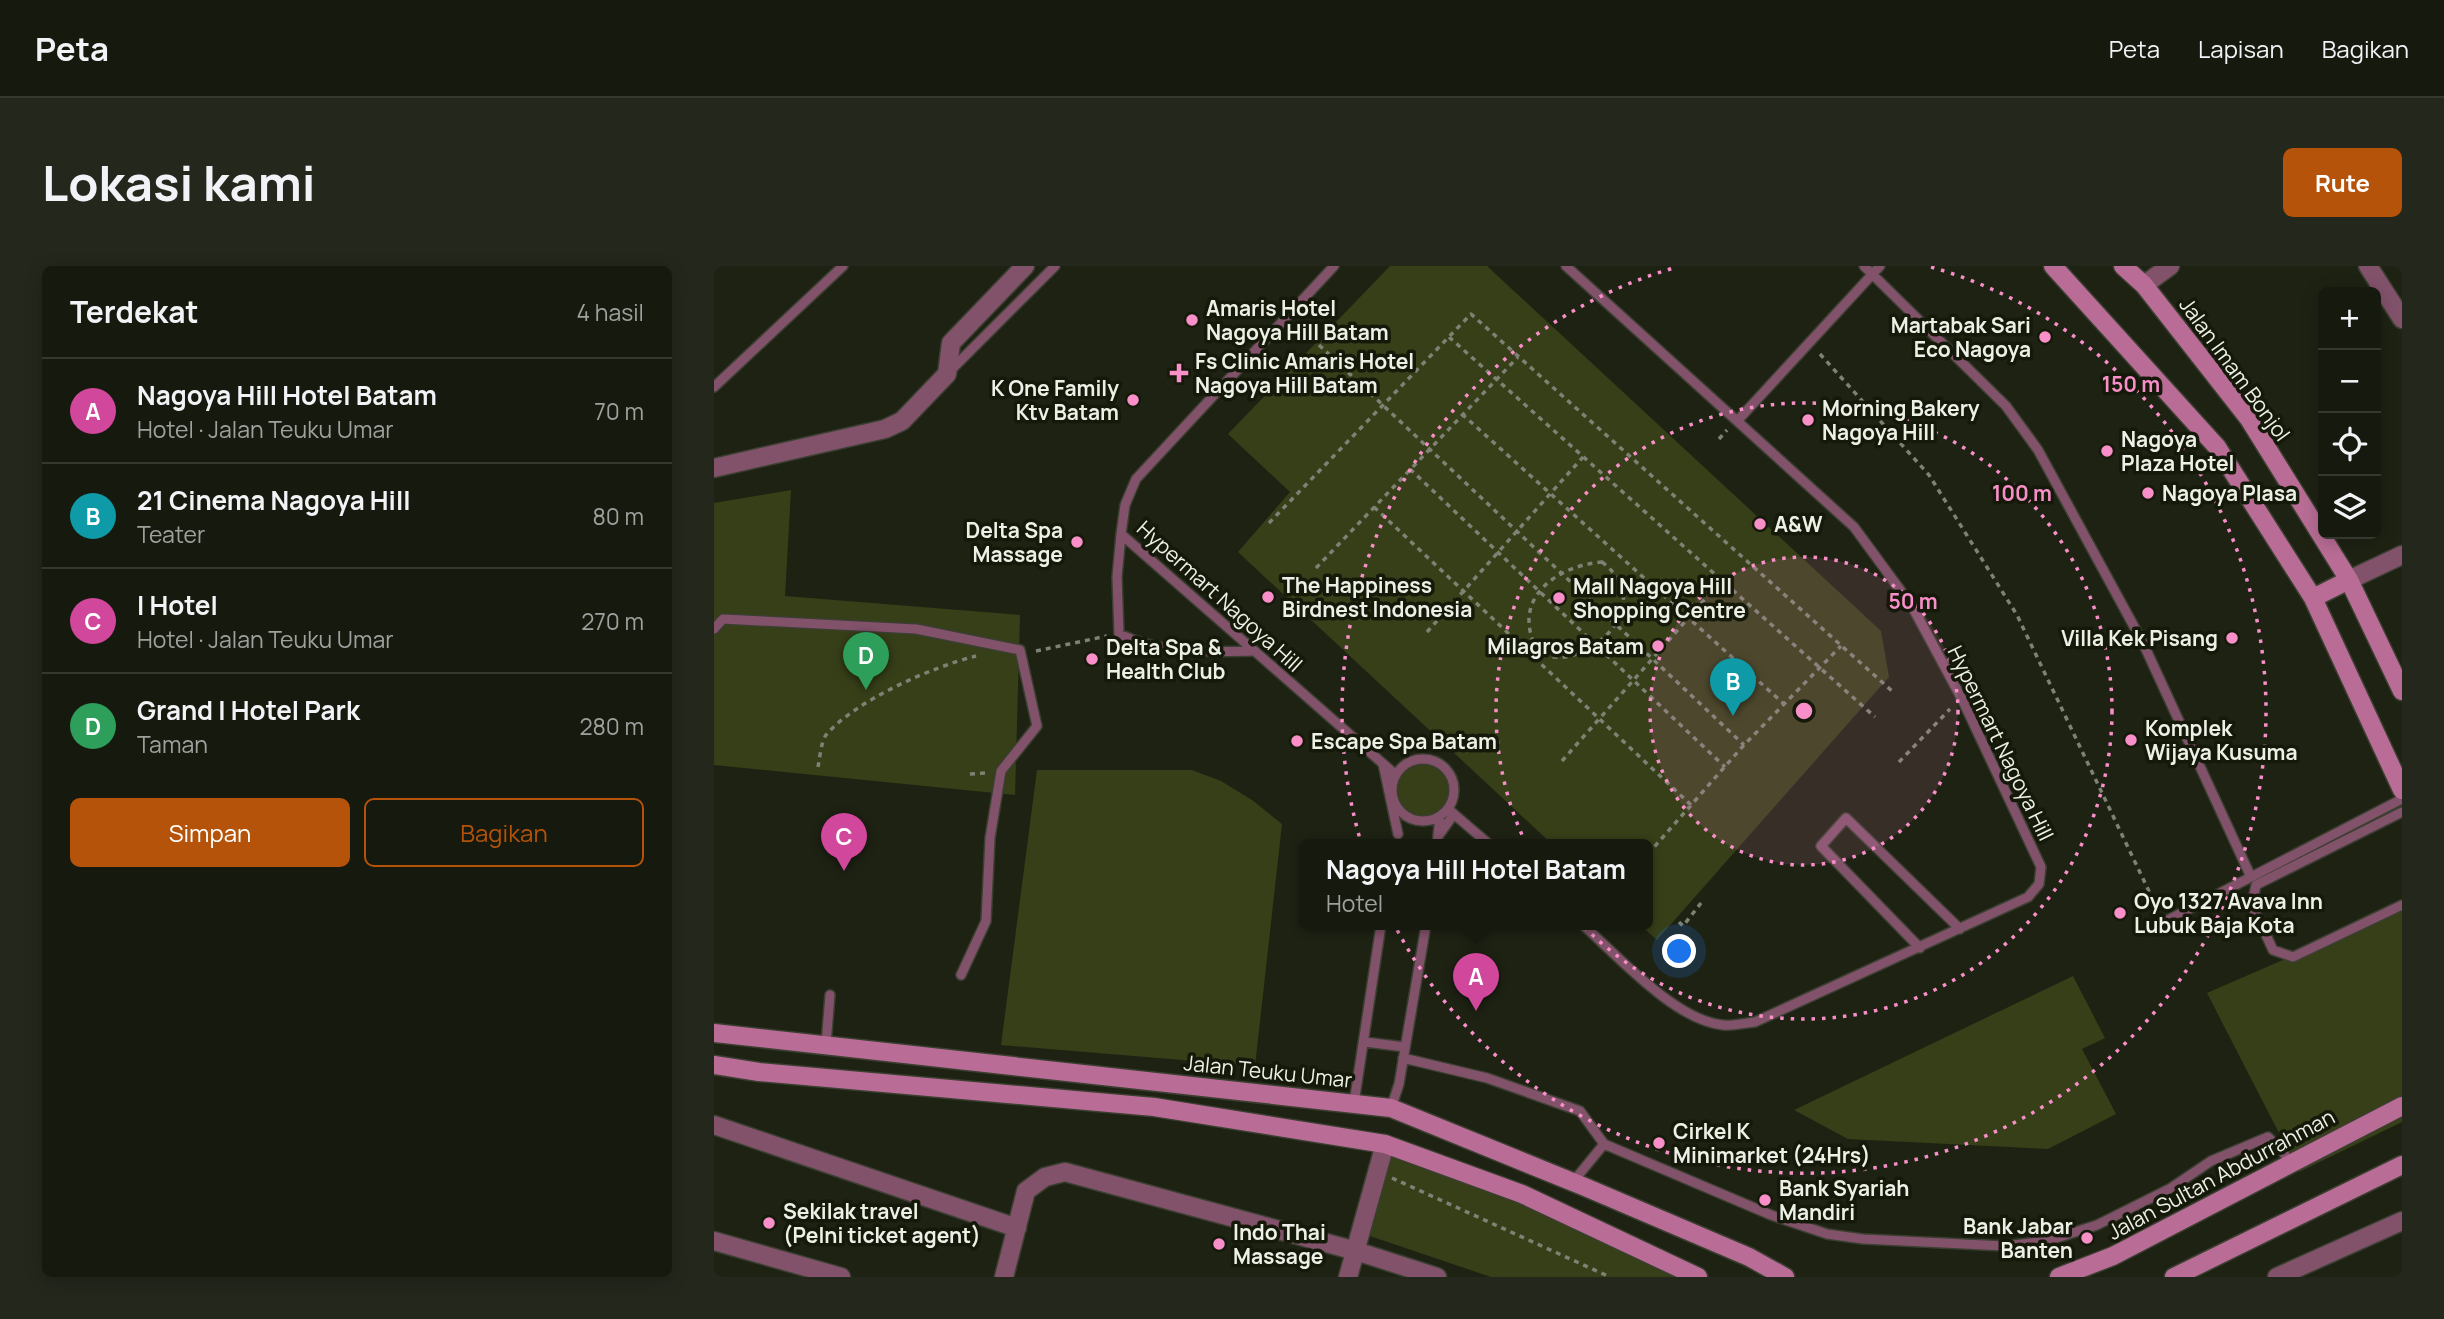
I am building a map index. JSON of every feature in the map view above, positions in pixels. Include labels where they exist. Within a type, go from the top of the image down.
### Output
[{"type":"main road","points":[[2053,266],[2217,447],[2312,598],[2402,790]]},
{"type":"main road","name":"Jalan Imam Bonjol","points":[[2123,266],[2144,285],[2249,419],[2349,580],[2402,691]]},
{"type":"main road","points":[[2312,598],[2349,580]]},
{"type":"main road","name":"Jalan Teuku Umar","points":[[714,1033],[1391,1108],[1749,1258],[1785,1277]]},
{"type":"main road","points":[[714,1065],[760,1072],[1154,1108],[1385,1144],[1521,1194],[1698,1277]]},
{"type":"main road","name":"Jalan Sultan Abdurrahman","points":[[2059,1277],[2113,1256],[2402,1106]]},
{"type":"main road","points":[[2174,1277],[2402,1165]]},
{"type":"street","points":[[714,468],[885,429],[902,421],[947,374],[951,344],[1025,266]]},
{"type":"street","points":[[2144,285],[2170,266]]},
{"type":"street","points":[[2368,266],[2402,319]]},
{"type":"street","points":[[2349,580],[2402,555]]},
{"type":"street","points":[[714,1125],[1017,1227]]},
{"type":"street","points":[[1348,1277],[1385,1144]]},
{"type":"street","points":[[1004,1277],[1026,1191],[1045,1177],[1065,1172],[1356,1251],[1437,1277]]},
{"type":"street","points":[[2277,1277],[2402,1221]]},
{"type":"street","points":[[714,1241],[841,1277]]},
{"type":"lane","points":[[714,387],[843,266]]},
{"type":"lane","points":[[947,374],[1055,266]]},
{"type":"lane","name":"Hypermart Nagoya Hill","points":[[1334,266],[1136,479],[1125,505],[1121,534],[1396,775]]},
{"type":"lane","name":"Hypermart Nagoya Hill","points":[[1566,266],[1739,419],[1854,527],[1912,606],[1962,697],[2041,867],[2039,884],[2028,897],[1755,1022],[1723,1025],[1696,1018],[1674,1004],[1589,930]]},
{"type":"lane","points":[[1864,266],[2006,406],[2038,450],[2143,643],[2251,877]]},
{"type":"lane","points":[[1739,419],[1880,266]]},
{"type":"lane","points":[[1121,534],[1116,577],[1119,634],[1145,646],[1196,652],[1252,651]]},
{"type":"lane","points":[[714,629],[723,619],[916,629],[1020,650],[1037,726],[1001,771],[990,838],[986,921],[961,975]]},
{"type":"lane","points":[[1439,839],[1451,811],[1452,801],[1453,782],[1443,766],[1436,760],[1413,761],[1396,775],[1392,796],[1402,813],[1421,821],[1451,811]]},
{"type":"lane","points":[[1383,764],[1398,834]]},
{"type":"lane","points":[[2164,922],[2402,799]]},
{"type":"lane","points":[[1451,811],[1483,839]]},
{"type":"lane","points":[[2402,812],[2256,886],[2252,905],[2273,950],[2293,957],[2402,905]]},
{"type":"lane","points":[[1397,839],[1402,813]]},
{"type":"lane","points":[[1438,839],[1440,816]]},
{"type":"lane","points":[[1920,948],[1821,846],[1846,818],[1960,929]]},
{"type":"lane","points":[[1354,1103],[1380,930]]},
{"type":"lane","points":[[1391,1108],[1403,1058],[1425,930]]},
{"type":"lane","points":[[826,1044],[830,995]]},
{"type":"lane","points":[[1365,1042],[1405,1047]]},
{"type":"lane","points":[[1403,1058],[1487,1078],[1580,1111],[1604,1144],[1771,1215],[1827,1234],[1863,1239],[2004,1246],[2047,1241],[2097,1225],[2171,1188],[2211,1161],[2268,1137],[2283,1151],[2289,1163]]},
{"type":"lane","points":[[1571,1183],[1604,1144]]},
{"type":"path","points":[[1269,523],[1471,314],[1892,691]]},
{"type":"path","points":[[1449,337],[1875,717]]},
{"type":"path","points":[[1809,342],[1929,475],[2017,615],[2164,922]]},
{"type":"path","points":[[1319,345],[1744,745]]},
{"type":"path","points":[[1316,568],[1518,356]]},
{"type":"path","points":[[1462,414],[1784,704]]},
{"type":"path","points":[[1427,632],[1583,457]]},
{"type":"path","points":[[1410,469],[1725,767]]},
{"type":"path","points":[[1374,507],[1691,805]]},
{"type":"path","points":[[1602,562],[1616,573],[1622,590],[1623,609],[1615,624],[1596,645],[1575,656],[1550,656],[1536,649],[1529,629],[1533,601],[1539,591],[1560,573],[1581,564],[1602,562]]},
{"type":"path","points":[[1562,761],[1721,581]]},
{"type":"path","points":[[1653,847],[1744,745],[1840,646]]},
{"type":"path","points":[[1023,648],[1036,650]]},
{"type":"path","points":[[818,767],[824,737],[875,697],[981,655]]},
{"type":"path","points":[[1899,762],[1962,697]]},
{"type":"path","points":[[1679,922],[1683,926],[1700,903]]},
{"type":"path","points":[[1377,1171],[1611,1277]]},
{"type":"green space","name":"Mall Nagoya Hill Shopping Centre","points":[[1390,266],[1487,266],[1881,631],[1889,677],[1657,940],[1646,930],[1653,930],[1653,839],[1547,839],[1238,552],[1290,492],[1228,434]]},
{"type":"green space","points":[[791,490],[785,596],[1020,615],[1015,795],[714,765],[714,503]]},
{"type":"green space","points":[[1417,760],[1429,760],[1448,773],[1453,790],[1451,802],[1440,815],[1429,820],[1417,820],[1398,807],[1393,796],[1393,784],[1406,765]]},
{"type":"green space","points":[[1037,770],[1192,770],[1221,781],[1252,800],[1282,824],[1255,1066],[1001,1045]]},
{"type":"green space","points":[[2402,908],[2402,1122],[2299,1172],[2207,993]]},
{"type":"green space","points":[[2073,976],[2105,1038],[2082,1049],[2116,1114],[2048,1149],[1848,1139],[1794,1110]]},
{"type":"green space","points":[[1385,1144],[1686,1277],[1491,1277],[1361,1233]]},
{"type":"place","name":"Amaris Hotel Nagoya Hill Batam","points":[[1192,320]]},
{"type":"place","name":"Martabak Sari Eco Nagoya","points":[[2045,337]]},
{"type":"place","name":"Fs Clinic Amaris Hotel Nagoya Hill Batam","points":[[1179,373]]},
{"type":"place","name":"K One Family Ktv Batam","points":[[1133,400]]},
{"type":"place","name":"Morning Bakery Nagoya Hill","points":[[1808,420]]},
{"type":"place","name":"Nagoya Plaza Hotel","points":[[2107,451]]},
{"type":"place","name":"Nagoya Plasa","points":[[2148,493]]},
{"type":"place","name":"A&W","points":[[1760,524]]},
{"type":"place","name":"Delta Spa Massage","points":[[1077,542]]},
{"type":"place","name":"The Happiness Birdnest Indonesia","points":[[1268,597]]},
{"type":"place","name":"Mall Nagoya Hill Shopping Centre","points":[[1559,598]]},
{"type":"place","name":"Villa Kek Pisang","points":[[2232,638]]},
{"type":"place","name":"Milagros Batam","points":[[1658,646]]},
{"type":"place","name":"Delta Spa & Health Club","points":[[1092,659]]},
{"type":"place","name":"Grand I Hotel Park","points":[[866,690]]},
{"type":"place","name":"21 Cinema Nagoya Hill","points":[[1733,716]]},
{"type":"place","name":"Komplek Wijaya Kusuma","points":[[2131,740]]},
{"type":"place","name":"Escape Spa Batam","points":[[1297,741]]},
{"type":"place","name":"I Hotel","points":[[844,871]]},
{"type":"place","name":"Oyo 1327 Avava Inn Lubuk Baja Kota","points":[[2120,913]]},
{"type":"place","name":"Nagoya Hill Hotel Batam","points":[[1476,1011]]},
{"type":"place","name":"Cirkel K Minimarket (24Hrs)","points":[[1659,1143]]},
{"type":"place","name":"Bank Syariah Mandiri","points":[[1765,1200]]},
{"type":"place","name":"Sekilak travel (Pelni ticket agent)","points":[[769,1223]]},
{"type":"place","name":"Bank Jabar Banten","points":[[2087,1238]]},
{"type":"place","name":"Indo Thai Massage","points":[[1219,1244]]}]
